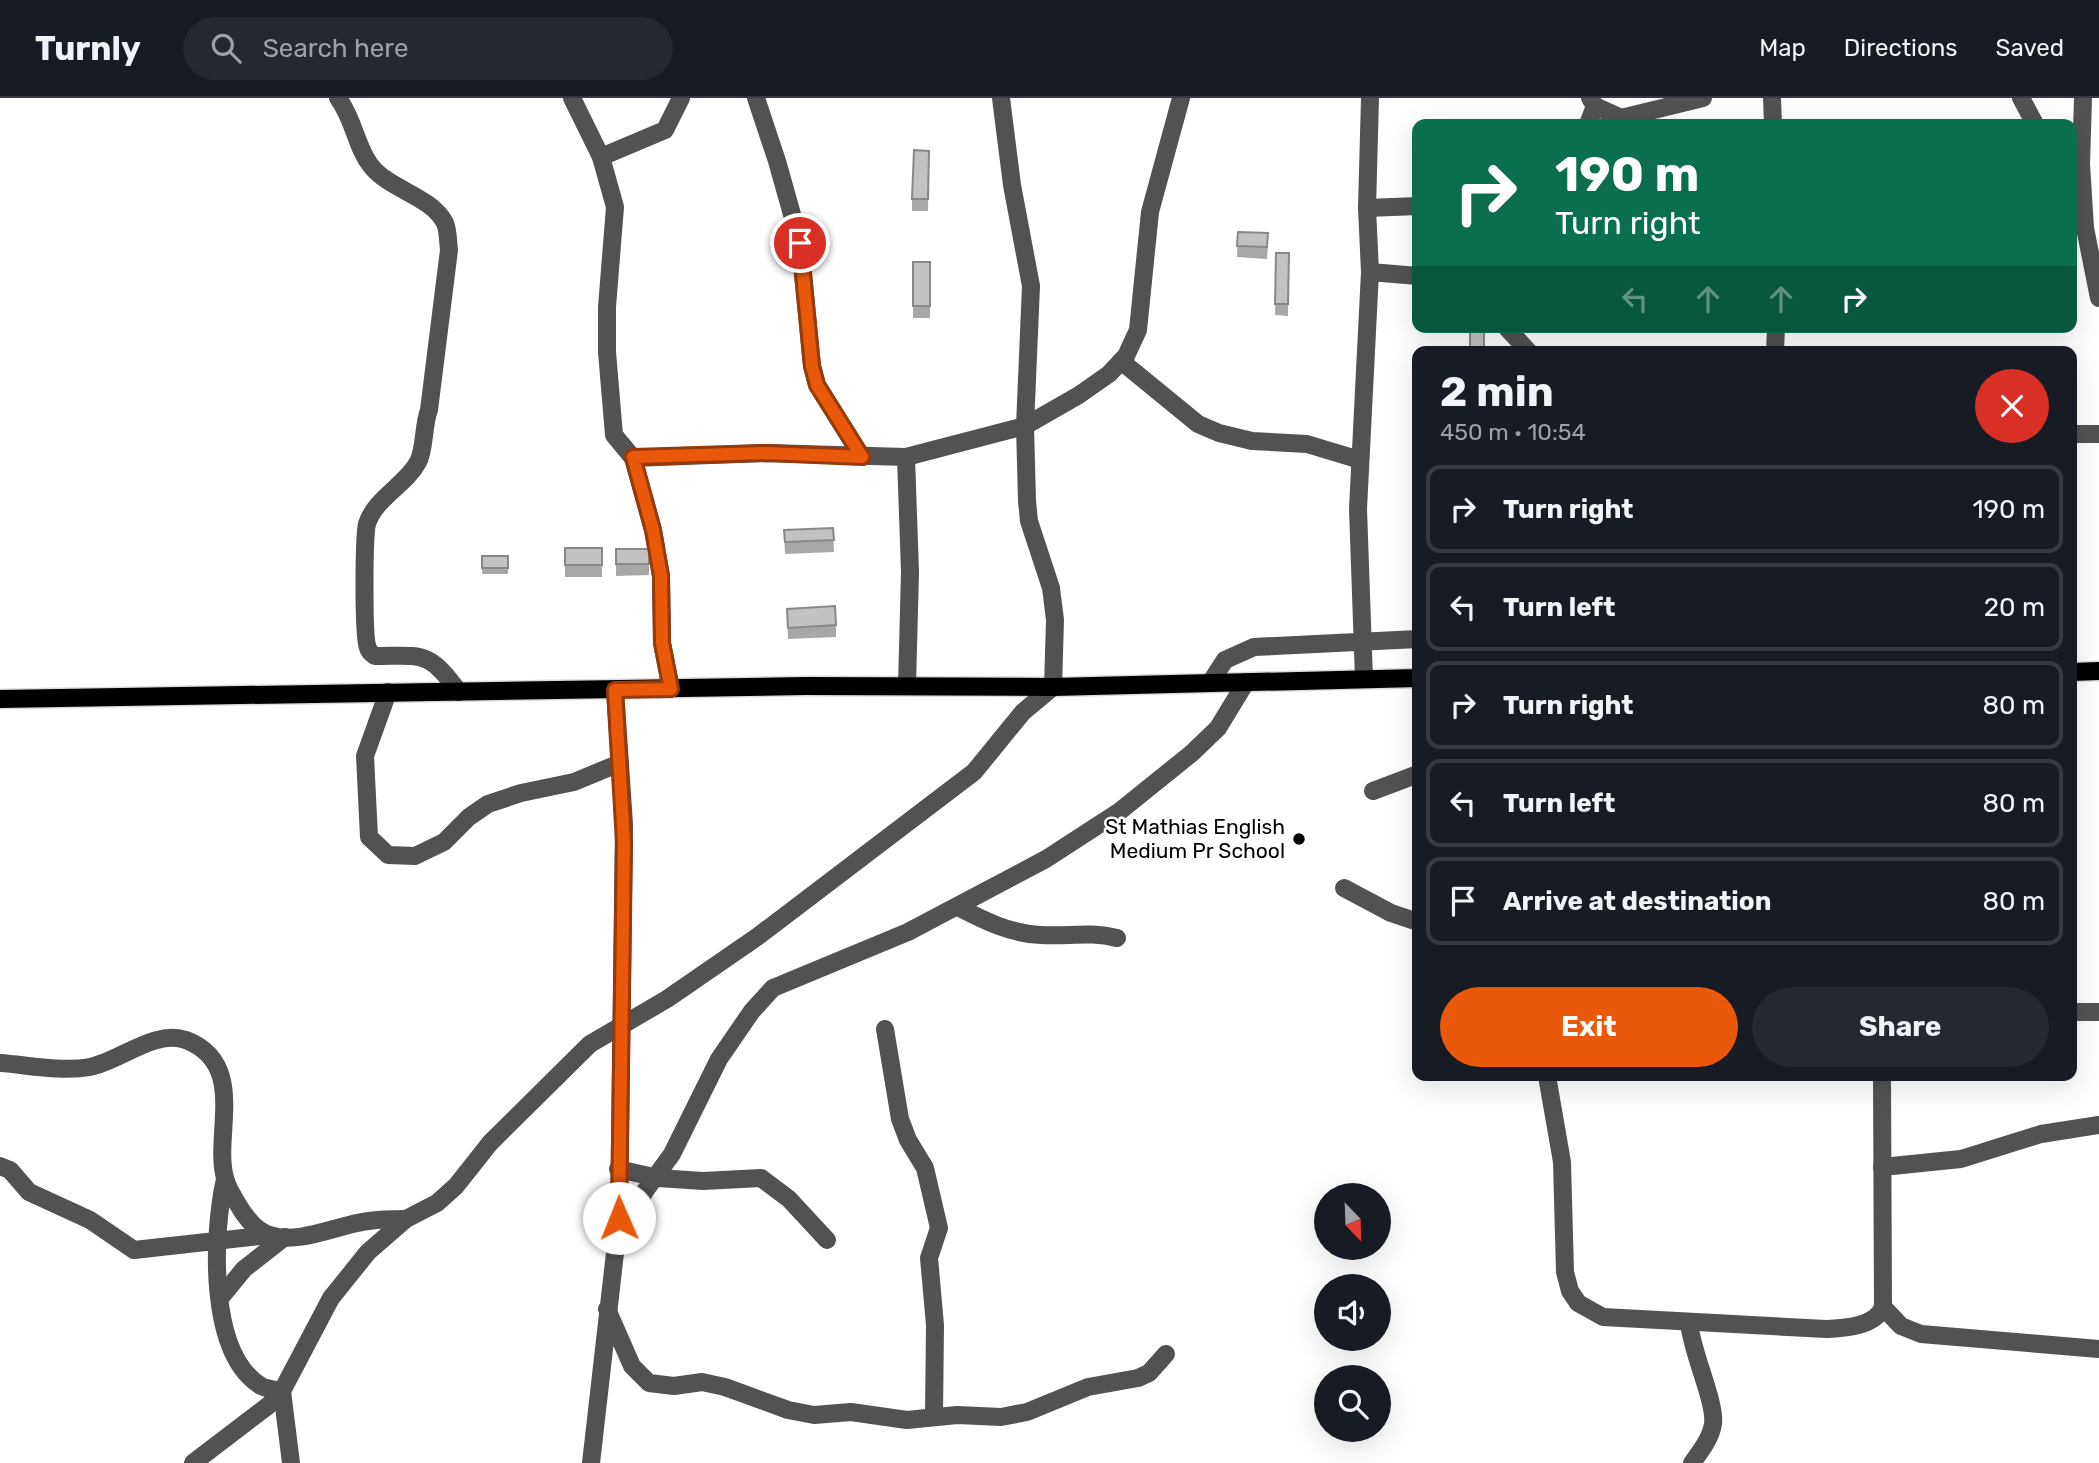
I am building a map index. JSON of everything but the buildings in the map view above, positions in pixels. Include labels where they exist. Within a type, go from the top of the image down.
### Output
[{"type":"main road","points":[[2077,671],[2099,671]]},
{"type":"main road","points":[[0,699],[907,686],[1053,687],[1412,678]]},
{"type":"street","points":[[338,98],[347,110],[366,159],[373,169],[438,215],[445,223],[449,250],[420,460],[386,496],[367,524],[363,613],[368,651],[375,656],[412,655],[429,659],[459,692]]},
{"type":"street","points":[[572,98],[601,157],[615,206],[606,335],[614,435],[623,449],[633,457],[653,530],[661,576],[662,643],[671,689]]},
{"type":"street","points":[[601,157],[665,130],[681,98]]},
{"type":"street","points":[[756,98],[778,161],[800,243],[811,356],[817,385],[862,457]]},
{"type":"street","points":[[193,1463],[269,1405],[282,1391],[299,1363],[314,1325],[346,1276],[406,1219],[437,1203],[456,1186],[490,1143],[590,1044],[667,999],[757,937],[974,772],[1023,712],[1053,687],[1055,620],[1051,588],[1029,521],[1025,426],[1031,286],[1012,185],[1001,98]]},
{"type":"street","points":[[633,457],[767,453],[906,457],[1025,426],[1079,395],[1121,361],[1138,330],[1150,212],[1181,98]]},
{"type":"street","points":[[1364,678],[1360,460],[1370,272],[1367,208],[1370,98]]},
{"type":"street","points":[[1593,102],[1621,118],[1703,98]]},
{"type":"street","points":[[1772,98],[1773,119]]},
{"type":"street","points":[[2021,98],[2032,119]]},
{"type":"street","points":[[2083,98],[2078,186],[2099,298]]},
{"type":"street","points":[[1367,208],[1412,206]]},
{"type":"street","points":[[1370,272],[1412,276]]},
{"type":"street","points":[[1512,333],[1523,346]]},
{"type":"street","points":[[1121,361],[1190,418],[1219,433],[1252,441],[1307,444],[1360,460]]},
{"type":"street","points":[[2077,434],[2099,434]]},
{"type":"street","points":[[906,457],[910,586],[907,686]]},
{"type":"street","points":[[1210,682],[1225,660],[1254,647],[1412,639]]},
{"type":"street","points":[[615,1246],[688,1125],[719,1059],[745,1020],[774,988],[908,932],[1046,859],[1120,811],[1218,728],[1246,682]]},
{"type":"street","points":[[592,1463],[619,1218],[624,920],[620,763],[615,690]]},
{"type":"street","points":[[388,692],[365,756],[369,837],[388,856],[405,858],[429,851],[488,804],[521,793],[574,782],[620,763]]},
{"type":"street","points":[[1373,791],[1412,777]]},
{"type":"street","points":[[1344,888],[1391,913],[1412,920]]},
{"type":"street","points":[[958,907],[993,925],[1021,933],[1043,936],[1095,933],[1117,938]]},
{"type":"street","points":[[2077,1012],[2099,1012]]},
{"type":"street","points":[[886,1029],[900,1119],[908,1140],[925,1168],[939,1228],[929,1258],[935,1325],[934,1416]]},
{"type":"street","points":[[0,1063],[88,1067],[125,1056],[145,1044],[170,1038],[184,1040],[204,1050],[217,1069],[224,1090],[225,1179],[219,1205],[218,1241],[227,1343],[239,1362],[263,1387],[282,1391]]},
{"type":"street","points":[[1548,1081],[1562,1162],[1563,1254],[1570,1291],[1578,1303],[1603,1317],[1845,1328],[1875,1319],[1883,1307],[1882,1081]]},
{"type":"street","points":[[1882,1167],[1961,1159],[2042,1134],[2099,1125]]},
{"type":"street","points":[[0,1166],[10,1170],[29,1192],[90,1220],[134,1250],[277,1236],[368,1221],[406,1219]]},
{"type":"street","points":[[618,1169],[656,1178],[703,1181],[761,1178],[789,1199],[827,1240]]},
{"type":"street","points":[[225,1179],[251,1224],[277,1236]]},
{"type":"street","points":[[221,1297],[277,1236]]},
{"type":"street","points":[[1883,1307],[1901,1326],[1921,1334],[2099,1349]]},
{"type":"street","points":[[607,1309],[632,1366],[649,1383],[662,1386],[714,1385],[788,1410],[814,1415],[851,1412],[907,1420],[934,1416],[1001,1417],[1027,1412],[1088,1388],[1138,1378],[1149,1373],[1166,1354]]},
{"type":"street","points":[[1689,1322],[1690,1339],[1713,1417],[1707,1440],[1692,1463]]},
{"type":"street","points":[[282,1391],[290,1463]]},
{"type":"place","name":"St Mathias English Medium Pr School","points":[[1299,839]]},
{"type":"route","points":[[619,1218],[618,1115],[624,988],[624,824],[615,690],[671,689],[662,643],[661,576],[653,530],[633,457],[767,453],[862,457],[817,385],[812,366],[800,243]]}]
